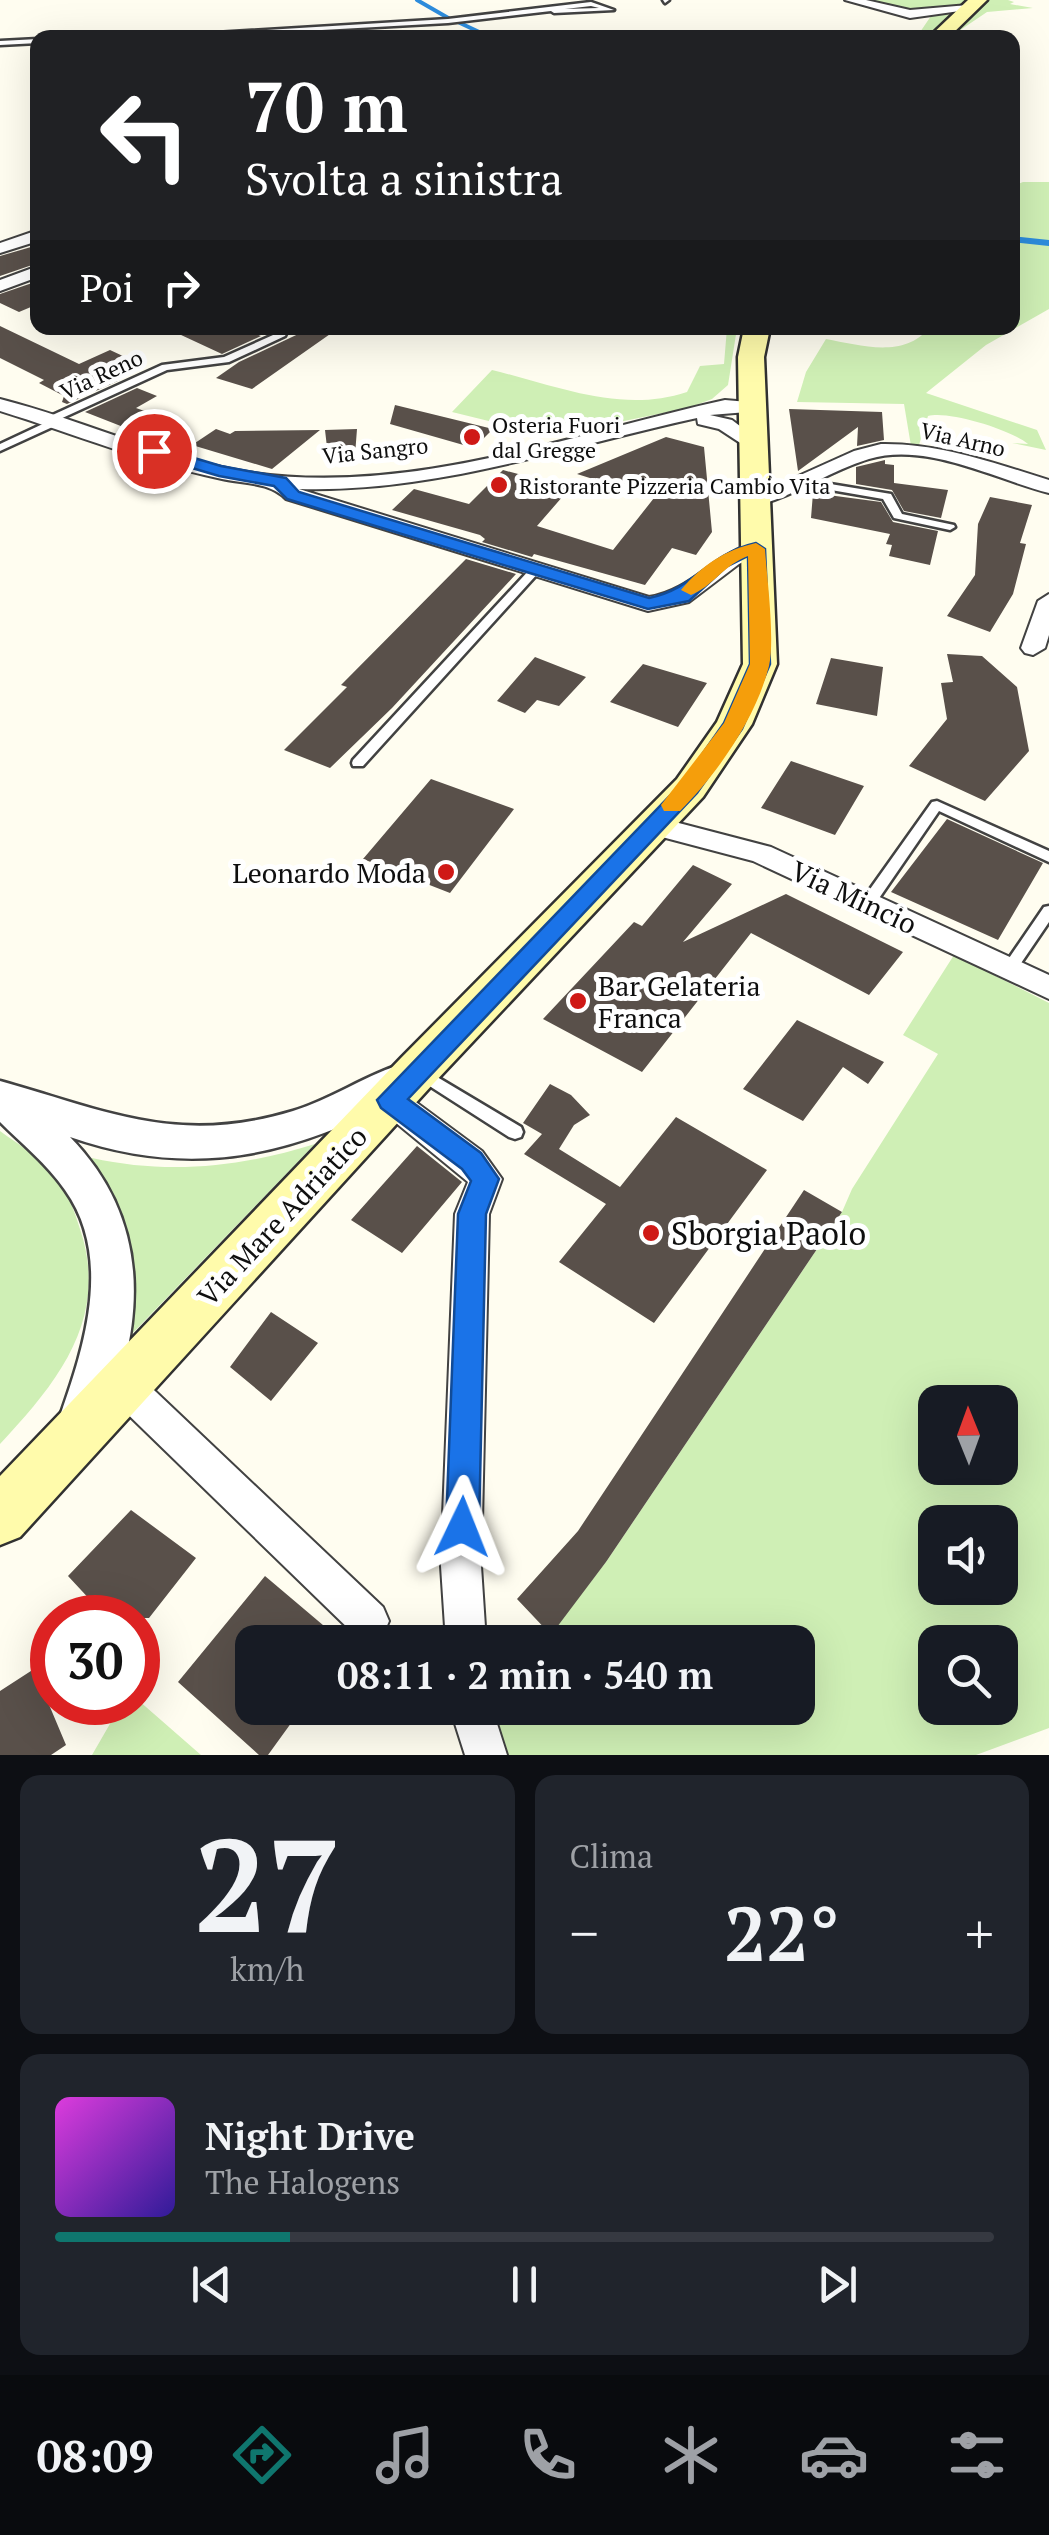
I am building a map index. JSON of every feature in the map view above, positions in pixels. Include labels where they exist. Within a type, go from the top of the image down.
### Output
[{"type":"main road","points":[[945,30],[973,4]]},
{"type":"main road","name":"Via Mare Adriatico","points":[[0,1517],[690,788],[734,724],[760,664],[752,371],[756,335]]},
{"type":"street","points":[[851,0],[910,14],[973,4]]},
{"type":"street","points":[[0,248],[30,238]]},
{"type":"street","points":[[0,286],[30,274]]},
{"type":"street","name":"Via Sangro","points":[[703,415],[727,399],[752,371]]},
{"type":"street","name":"Via Sangro","points":[[0,405],[219,471],[280,482],[425,472],[703,415],[738,416],[753,407]]},
{"type":"street","points":[[703,415],[725,424],[754,446]]},
{"type":"street","name":"Via Arno","points":[[755,500],[806,483],[863,454],[894,450],[972,464],[1049,488]]},
{"type":"street","points":[[280,482],[293,496],[648,604],[682,597],[720,563],[736,553],[756,549]]},
{"type":"street","points":[[1033,648],[1049,601]]},
{"type":"street","name":"Via Mincio","points":[[652,825],[760,854],[1049,988]]},
{"type":"street","points":[[0,1097],[110,1133],[211,1145],[252,1141],[310,1124],[404,1086],[472,1161],[486,1179],[472,1214],[462,1566],[465,1625]]},
{"type":"street","points":[[0,1097],[80,1178],[112,1242],[112,1319],[78,1434]]},
{"type":"street","points":[[123,1385],[369,1622]]},
{"type":"street","points":[[476,1725],[486,1755]]},
{"type":"lane","points":[[284,30],[611,10],[599,2],[554,11]]},
{"type":"lane","points":[[0,43],[30,41]]},
{"type":"lane","name":"Via Reno","points":[[0,448],[165,367],[226,360],[280,335]]},
{"type":"lane","points":[[806,483],[886,496],[898,516],[950,527]]},
{"type":"lane","points":[[358,763],[536,570]]},
{"type":"lane","points":[[868,903],[937,805],[1049,857]]},
{"type":"lane","points":[[1010,968],[1049,912]]},
{"type":"lane","points":[[404,1086],[514,1132]]},
{"type":"green space","points":[[857,0],[1008,0],[1014,2],[1010,4],[1033,8],[987,12],[960,30],[921,30],[937,14]]},
{"type":"green space","points":[[1049,182],[1049,309],[1020,326],[1020,183]]},
{"type":"green space","points":[[726,335],[736,335],[728,385],[712,399],[688,408],[550,436],[452,412],[492,370],[565,390],[638,400],[687,392],[700,366],[724,364]]},
{"type":"green space","points":[[1004,335],[926,393],[1037,430],[1046,450],[1012,443],[1028,444],[979,422],[937,415],[928,416],[918,448],[911,446],[904,404],[797,402],[806,372],[826,339],[894,347],[919,338]]},
{"type":"green space","points":[[954,955],[1049,1003],[1049,1728],[976,1755],[501,1755],[493,1725],[815,1725],[815,1625],[557,1625],[606,1562],[842,1212],[852,1189],[938,1054],[903,1035]]},
{"type":"green space","points":[[0,1131],[42,1162],[63,1186],[88,1261],[88,1291],[83,1320],[59,1372],[0,1444]]},
{"type":"green space","points":[[315,1144],[128,1338],[86,1165],[92,1158],[149,1166],[205,1166]]},
{"type":"green space","points":[[160,1719],[201,1755],[92,1755],[109,1725],[160,1725]]},
{"type":"building","points":[[30,247],[30,266],[0,276],[0,256]]},
{"type":"building","points":[[30,284],[30,307],[19,312],[0,303],[0,294]]},
{"type":"building","points":[[0,326],[79,364],[110,350],[140,364],[113,377],[120,380],[67,404],[62,402],[64,396],[39,383],[44,380],[0,358]]},
{"type":"building","points":[[181,335],[261,336],[222,354]]},
{"type":"building","points":[[296,335],[329,335],[252,389],[216,378],[239,362]]},
{"type":"building","points":[[137,388],[157,396],[136,408],[184,425],[159,441],[85,412]]},
{"type":"building","points":[[395,405],[493,429],[474,448],[390,424]]},
{"type":"building","points":[[789,409],[882,412],[884,440],[857,446],[858,427],[798,471]]},
{"type":"building","points":[[216,429],[230,434],[320,430],[272,469],[192,445]]},
{"type":"building","points":[[357,429],[355,455],[328,456],[325,430]]},
{"type":"building","points":[[666,437],[704,447],[712,532],[696,555],[672,548],[645,585],[534,554],[532,557],[482,542],[485,539],[480,535],[392,510],[414,489],[469,504],[503,470],[570,488],[537,526],[613,550],[654,498],[577,474]]},
{"type":"building","points":[[885,460],[885,464],[894,465],[894,483],[948,490],[941,518],[904,511],[892,490],[856,484],[856,467]]},
{"type":"building","points":[[813,493],[881,502],[893,522],[938,531],[930,565],[889,556],[892,545],[886,544],[890,534],[811,518]]},
{"type":"building","points":[[990,497],[1032,505],[1020,543],[1026,544],[1013,594],[990,632],[947,616],[975,575],[978,524]]},
{"type":"building","points":[[466,559],[516,574],[392,708],[330,768],[284,750],[347,687],[341,685]]},
{"type":"building","points":[[947,654],[982,656],[1017,687],[1029,751],[985,801],[909,766],[947,719],[941,683],[953,682]]},
{"type":"building","points":[[535,657],[586,677],[559,706],[537,700],[525,713],[497,701]]},
{"type":"building","points":[[831,658],[883,667],[877,716],[816,704]]},
{"type":"building","points":[[643,664],[707,683],[678,727],[610,702]]},
{"type":"building","points":[[791,761],[864,786],[835,835],[761,808]]},
{"type":"building","points":[[431,779],[514,809],[450,893],[363,859]]},
{"type":"building","points":[[947,819],[1043,863],[998,940],[891,892]]},
{"type":"building","points":[[693,865],[732,884],[683,942],[786,894],[903,952],[869,995],[751,933],[642,1072],[543,1019],[634,922],[642,926]]},
{"type":"building","points":[[797,1020],[884,1062],[868,1084],[843,1067],[803,1121],[743,1089]]},
{"type":"building","name":"Sborgia Paolo","points":[[550,1084],[571,1095],[590,1115],[574,1125],[559,1149],[620,1187],[676,1117],[767,1170],[654,1323],[559,1262],[606,1204],[524,1154],[542,1134],[523,1123]]},
{"type":"building","points":[[417,1146],[462,1182],[402,1253],[351,1220]]},
{"type":"building","points":[[804,1190],[842,1212],[606,1562],[559,1625],[542,1625],[517,1599],[578,1531]]},
{"type":"building","points":[[271,1312],[318,1343],[271,1401],[230,1367]]},
{"type":"building","points":[[131,1510],[196,1558],[160,1604],[160,1595],[86,1595],[68,1576]]},
{"type":"building","points":[[265,1576],[323,1625],[235,1625],[235,1725],[290,1725],[268,1755],[259,1755],[178,1682]]},
{"type":"building","points":[[30,1672],[30,1725],[58,1725],[66,1745],[51,1755],[0,1755],[0,1691]]},
{"type":"waterway","points":[[417,0],[450,19]]},
{"type":"waterway","points":[[460,23],[475,30]]},
{"type":"waterway","points":[[1020,240],[1049,243]]},
{"type":"slow traffic","points":[[672,805],[690,788],[734,724],[760,664],[756,549],[736,553],[720,563],[691,590]]},
{"type":"place","name":"Osteria Fuori dal Gregge","points":[[472,437]]},
{"type":"place","name":"Ristorante Pizzeria Cambio Vita","points":[[499,485]]},
{"type":"place","name":"Leonardo Moda","points":[[446,872]]},
{"type":"place","name":"Bar Gelateria Franca","points":[[578,1001]]},
{"type":"place","name":"Sborgia Paolo","points":[[651,1233]]},
{"type":"route","points":[[154,451],[219,471],[280,482],[293,496],[648,604],[682,597],[720,563],[736,553],[756,549],[760,664],[734,724],[690,788],[390,1100],[472,1161],[486,1179],[472,1214],[462,1527]]}]
